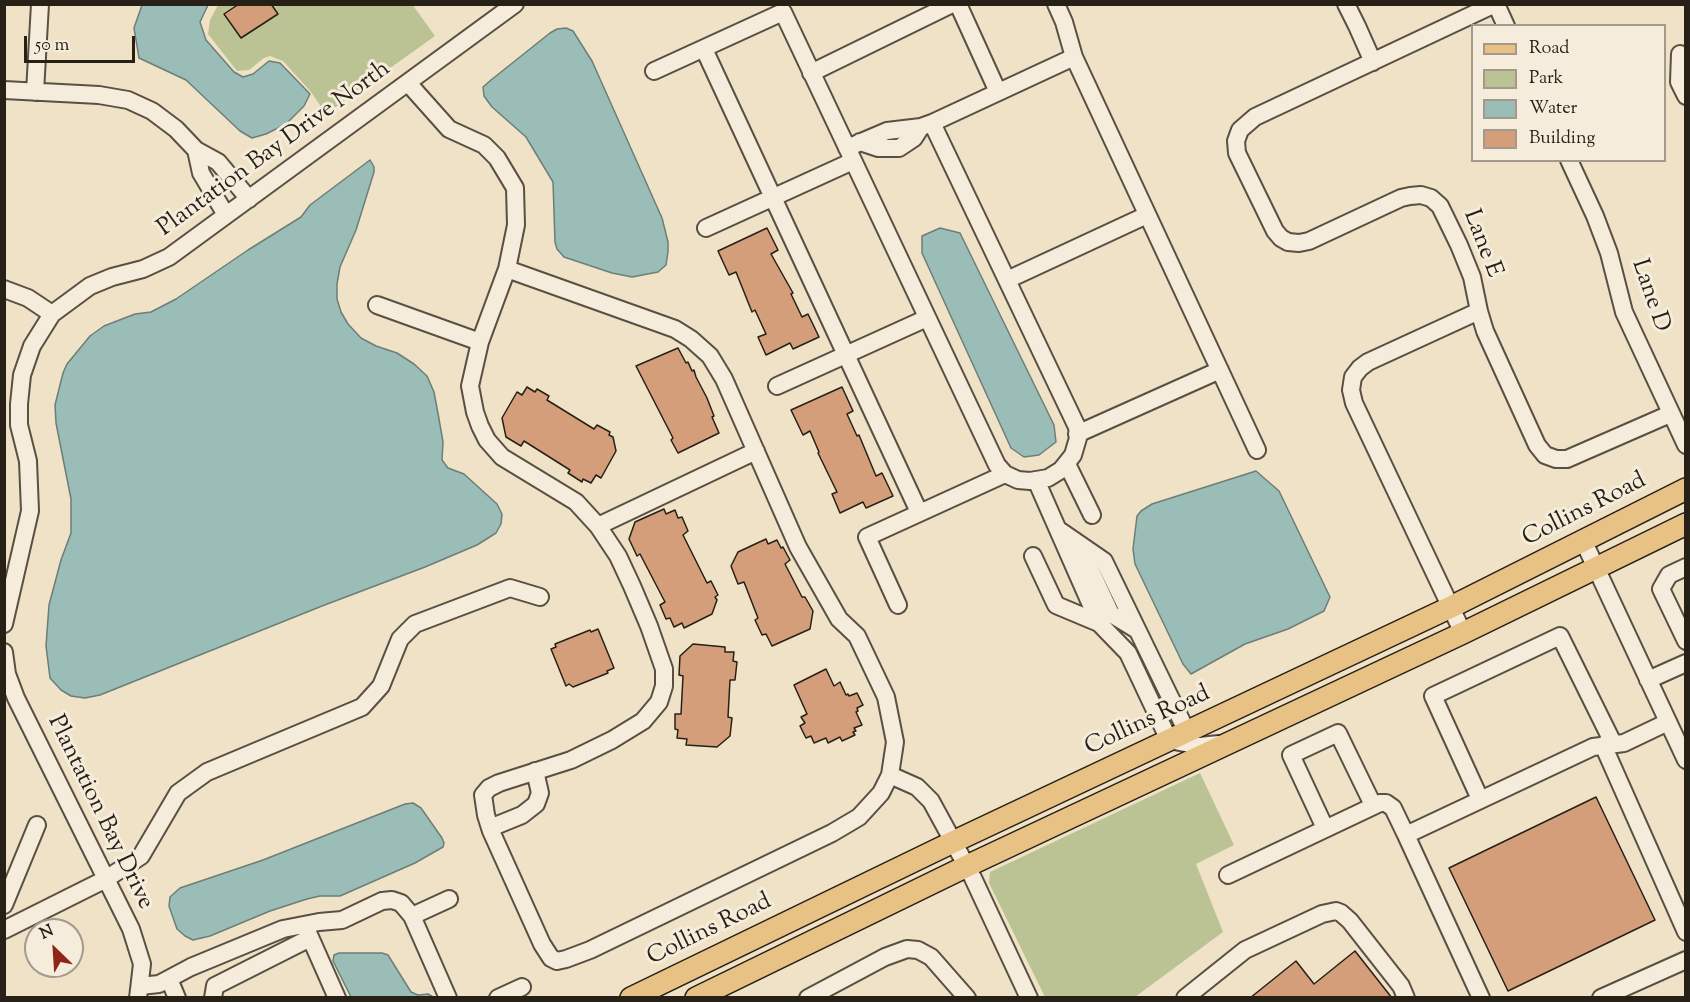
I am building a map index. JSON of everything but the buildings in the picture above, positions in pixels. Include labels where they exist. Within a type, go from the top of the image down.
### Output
[{"type":"main road","name":"Collins Road","points":[[631,998],[953,842],[1451,607],[1686,489]]},
{"type":"main road","points":[[696,998],[967,866],[1463,633],[1686,524]]},
{"type":"street","points":[[35,92],[40,4]]},
{"type":"street","name":"Plantation Bay Drive North","points":[[52,314],[90,286],[112,277],[143,269],[169,257],[515,4]]},
{"type":"street","points":[[812,73],[952,4]]},
{"type":"street","points":[[958,4],[998,92]]},
{"type":"street","points":[[1056,4],[1074,57],[1257,450]]},
{"type":"street","points":[[1346,4],[1373,62],[1495,4],[1505,24]]},
{"type":"street","points":[[654,71],[783,12],[812,73],[854,150],[927,318],[996,465],[1005,474],[1018,480],[1036,480],[1054,475],[1067,464],[1076,446],[1075,422],[1007,280],[927,125]]},
{"type":"street","points":[[704,49],[919,512]]},
{"type":"street","points":[[1680,54],[1679,82],[1686,96]]},
{"type":"street","points":[[706,228],[773,197],[854,150],[899,148],[927,125],[1074,57]]},
{"type":"street","name":"Lane E","points":[[1373,62],[1255,117],[1240,130],[1236,141],[1237,153],[1275,231],[1288,242],[1310,241],[1401,198],[1421,195],[1431,198],[1440,206],[1459,245],[1472,278],[1479,311],[1368,362],[1353,377],[1352,390],[1354,403],[1463,633]]},
{"type":"street","points":[[408,83],[449,129],[484,145],[505,170],[515,188],[516,211],[507,269],[480,342],[470,386],[475,412],[487,440],[502,457],[576,502],[598,526],[618,556],[649,626],[664,669],[664,686],[659,702],[644,721],[581,755],[498,783],[483,795],[490,828],[542,944],[551,958],[557,961],[590,950],[832,833],[859,817],[881,793],[890,775],[895,742],[886,697],[857,636],[839,619],[798,547],[724,380],[710,356],[691,339],[675,329],[507,269]]},
{"type":"street","points":[[4,90],[99,95],[128,100],[160,117],[176,129],[196,150],[218,162],[249,199]]},
{"type":"street","points":[[196,150],[201,173],[226,215]]},
{"type":"street","name":"Lane D","points":[[1570,162],[1606,244],[1624,312],[1686,445]]},
{"type":"street","points":[[1007,280],[1147,215]]},
{"type":"street","points":[[4,289],[28,298],[52,314],[32,346],[22,375],[19,425],[28,461],[30,511],[7,599],[4,624]]},
{"type":"street","points":[[377,305],[480,342]]},
{"type":"street","points":[[1479,311],[1485,331],[1537,445],[1545,455],[1556,459],[1573,457],[1670,414]]},
{"type":"street","points":[[777,386],[927,318]]},
{"type":"street","points":[[1077,434],[1220,370]]},
{"type":"street","points":[[598,526],[756,452]]},
{"type":"street","points":[[1067,464],[1092,515]]},
{"type":"street","points":[[898,606],[867,537],[1005,474]]},
{"type":"street","points":[[1036,480],[1099,623],[1128,653],[1178,736],[1200,746],[1231,742]]},
{"type":"street","points":[[1059,530],[1078,541],[1111,614],[1137,631],[1178,736]]},
{"type":"street","points":[[1583,540],[1685,760]]},
{"type":"street","points":[[1033,556],[1056,605],[1099,623]]},
{"type":"street","points":[[1686,567],[1669,575],[1661,589],[1686,641]]},
{"type":"street","points":[[4,930],[106,879],[141,856],[178,793],[207,772],[362,707],[381,686],[400,639],[415,624],[510,588],[540,597]]},
{"type":"street","points":[[1480,799],[1432,696],[1560,636],[1608,744],[1686,932]]},
{"type":"street","name":"Plantation Bay Drive","points":[[4,652],[10,700],[106,879],[133,938],[142,964],[139,994]]},
{"type":"street","points":[[1648,680],[1686,663]]},
{"type":"street","points":[[1406,835],[1593,747],[1624,743],[1668,722]]},
{"type":"street","points":[[1325,828],[1291,755],[1338,733],[1373,805]]},
{"type":"street","points":[[490,828],[522,815],[536,804],[540,793],[535,771]]},
{"type":"street","points":[[890,775],[917,787],[931,801],[967,866],[1029,998]]},
{"type":"street","points":[[1228,875],[1383,802],[1391,806],[1406,835],[1481,998]]},
{"type":"street","points":[[4,905],[37,825]]},
{"type":"street","points":[[412,916],[449,899]]},
{"type":"street","points":[[213,998],[215,986],[307,932],[342,920],[382,901],[392,900],[401,903],[412,916],[448,998]]},
{"type":"street","points":[[1185,998],[1245,950],[1322,914],[1336,911],[1350,921],[1401,986],[1406,998]]},
{"type":"street","points":[[139,994],[191,967],[283,929],[307,932]]},
{"type":"street","points":[[307,932],[337,998]]},
{"type":"street","points":[[808,998],[885,957],[907,949],[918,950],[931,957],[967,998]]},
{"type":"street","points":[[1601,998],[1686,960]]},
{"type":"street","points":[[169,979],[177,998]]},
{"type":"street","points":[[498,998],[522,987]]},
{"type":"green space","points":[[412,4],[435,36],[326,114],[311,92],[283,61],[270,56],[249,70],[237,71],[208,34],[210,20],[218,5]]},
{"type":"green space","points":[[1200,773],[1234,845],[1196,864],[1223,932],[1135,997],[1045,997],[989,883],[990,872]]},
{"type":"water","points":[[142,5],[208,5],[200,22],[206,40],[234,72],[243,77],[253,74],[269,61],[280,63],[310,94],[304,106],[286,124],[266,134],[252,138],[240,131],[186,80],[139,58],[134,28]]},
{"type":"water","points":[[566,28],[573,31],[592,61],[662,218],[668,252],[666,265],[658,272],[632,277],[612,273],[564,257],[557,249],[555,242],[553,182],[526,137],[492,107],[484,96],[483,87],[491,80],[550,33]]},
{"type":"water","points":[[370,160],[374,172],[356,230],[340,267],[337,299],[341,312],[361,338],[397,353],[427,376],[434,392],[439,419],[443,442],[442,460],[448,468],[464,474],[497,504],[502,514],[501,524],[496,533],[477,545],[425,567],[100,695],[85,698],[71,696],[61,690],[50,678],[46,646],[49,605],[71,533],[71,499],[56,423],[55,405],[67,364],[90,336],[104,326],[135,314],[151,312],[176,299],[301,217],[310,205]]},
{"type":"water","points":[[940,228],[960,233],[1054,425],[1056,442],[1039,455],[1024,457],[1011,448],[922,253],[922,236]]},
{"type":"water","points":[[1256,471],[1279,491],[1330,597],[1324,611],[1288,629],[1245,644],[1191,674],[1183,664],[1135,564],[1133,549],[1137,516],[1152,504]]},
{"type":"water","points":[[413,803],[421,808],[444,843],[443,847],[415,863],[340,896],[320,896],[307,899],[270,911],[210,936],[193,940],[177,929],[169,906],[170,897],[180,888],[263,860],[405,804]]},
{"type":"water","points":[[339,953],[388,955],[411,992],[418,995],[428,994],[433,997],[351,997],[333,961],[334,955]]}]
